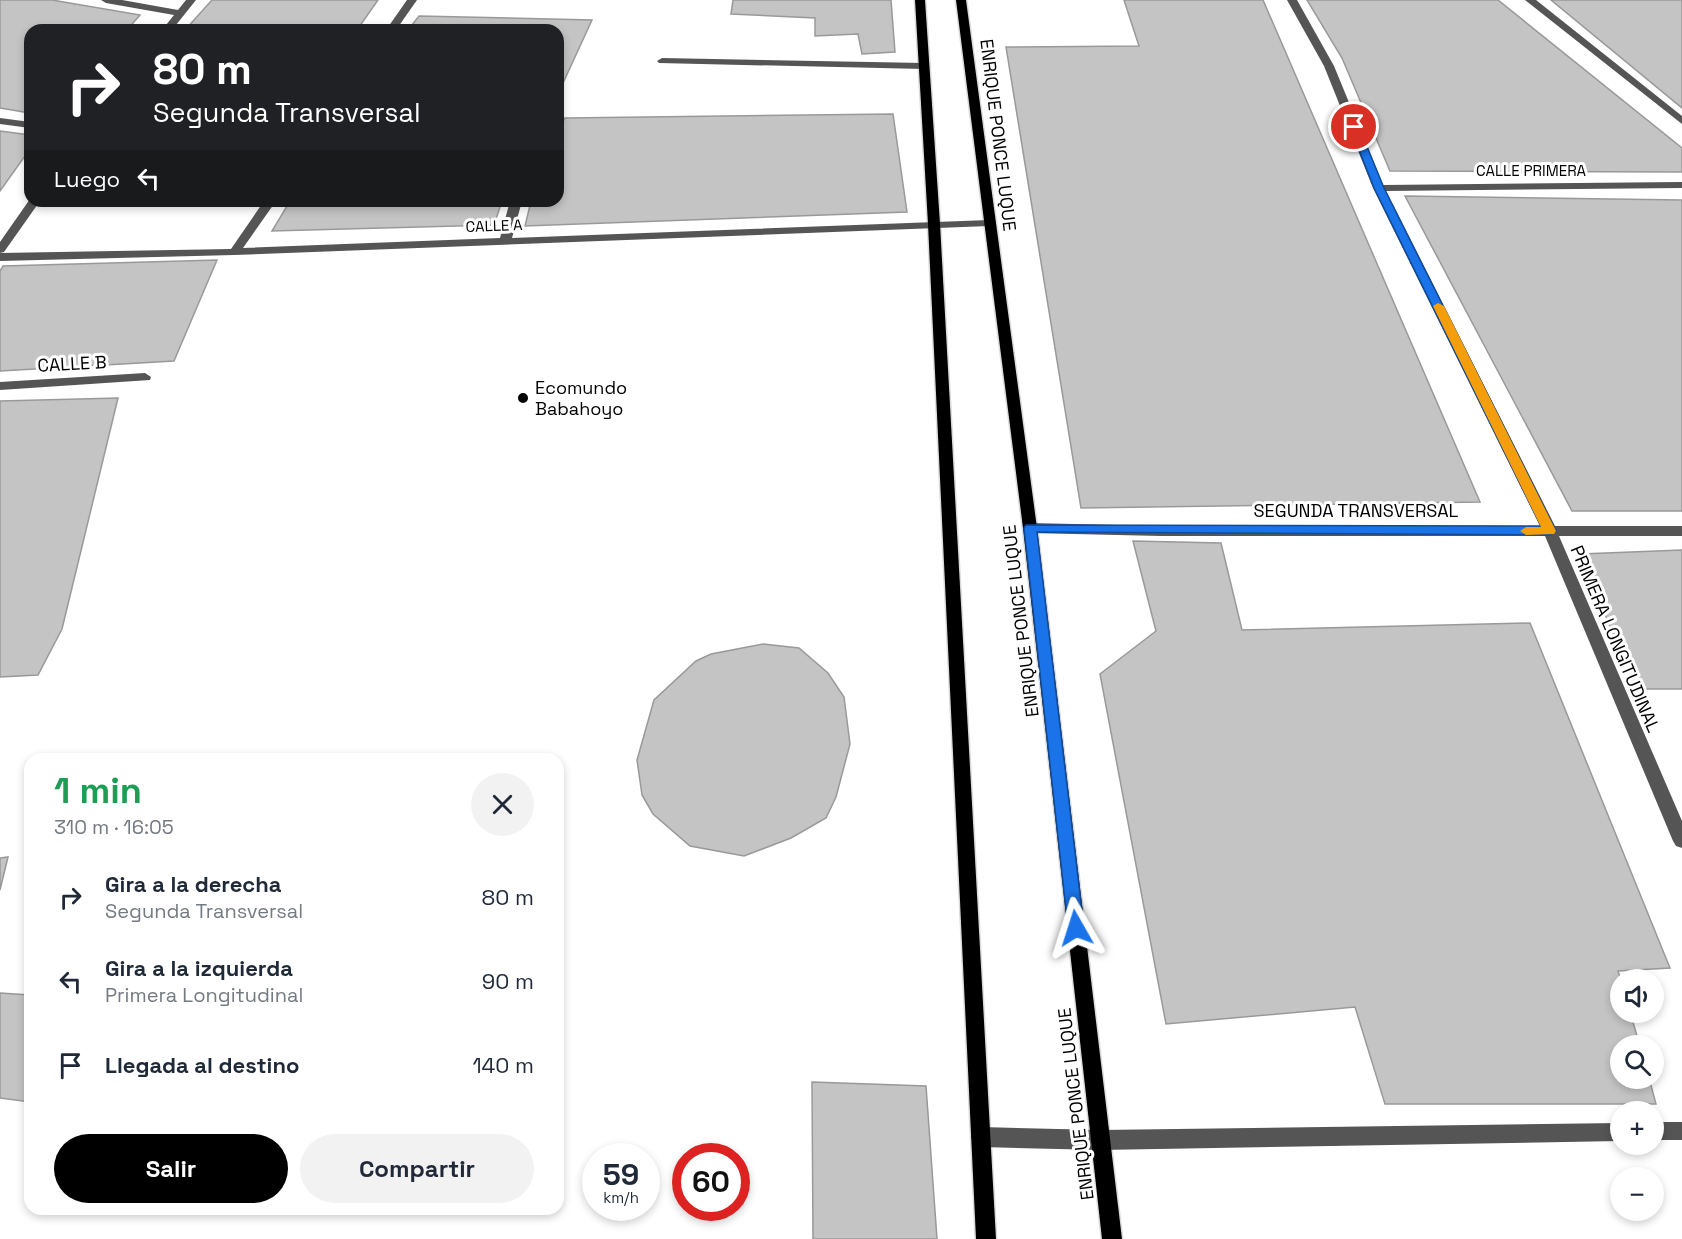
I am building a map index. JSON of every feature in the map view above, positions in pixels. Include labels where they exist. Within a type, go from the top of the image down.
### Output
[{"type":"main road","points":[[920,0],[934,224],[986,1239]]},
{"type":"main road","name":"ENRIQUE PONCE LUQUE","points":[[961,0],[1030,528],[1112,1239]]},
{"type":"street","points":[[106,0],[181,13]]},
{"type":"street","points":[[172,24],[191,0]]},
{"type":"street","points":[[395,24],[412,0]]},
{"type":"street","name":"PRIMERA LONGITUDINAL","points":[[1292,0],[1329,66],[1379,188],[1550,531],[1682,841]]},
{"type":"street","points":[[1530,0],[1682,121]]},
{"type":"street","points":[[662,61],[924,66]]},
{"type":"street","points":[[0,121],[24,124]]},
{"type":"street","name":"CALLE PRIMERA","points":[[1379,188],[1682,185]]},
{"type":"street","points":[[0,250],[30,207]]},
{"type":"street","points":[[234,252],[266,207]]},
{"type":"street","points":[[505,240],[514,207]]},
{"type":"street","name":"CALLE A","points":[[0,257],[234,252],[989,223]]},
{"type":"street","name":"CALLE B","points":[[0,386],[145,377]]},
{"type":"street","name":"SEGUNDA TRANSVERSAL","points":[[1030,528],[1682,531]]},
{"type":"street","points":[[1664,1131],[1682,1131]]},
{"type":"street","points":[[981,1137],[1100,1140],[1610,1132]]},
{"type":"building","points":[[0,0],[52,0],[140,15],[132,24],[24,24],[24,112],[0,108]]},
{"type":"building","points":[[212,0],[378,0],[361,24],[190,24]]},
{"type":"building","points":[[733,0],[891,0],[895,52],[862,54],[858,34],[815,36],[815,18],[731,14]]},
{"type":"building","points":[[1124,0],[1263,0],[1480,502],[1081,508],[1006,47],[1139,46]]},
{"type":"building","points":[[1307,0],[1498,0],[1682,148],[1682,172],[1390,171],[1342,58]]},
{"type":"building","points":[[1551,0],[1682,0],[1682,108]]},
{"type":"building","points":[[419,16],[592,20],[564,81],[564,24],[413,24]]},
{"type":"building","points":[[893,114],[907,212],[525,226],[530,207],[564,207],[565,118]]},
{"type":"building","points":[[0,131],[24,134],[24,157],[0,191]]},
{"type":"building","points":[[1405,196],[1682,200],[1682,511],[1572,511]]},
{"type":"building","points":[[286,207],[500,207],[494,225],[272,231]]},
{"type":"building","points":[[217,260],[174,361],[0,371],[0,271],[3,266]]},
{"type":"building","points":[[118,398],[62,629],[38,675],[0,677],[0,401]]},
{"type":"building","points":[[1133,541],[1221,543],[1242,630],[1530,623],[1670,968],[1610,969],[1610,1023],[1633,1023],[1637,1035],[1610,1035],[1610,1089],[1652,1089],[1655,1101],[1610,1101],[1610,1104],[1385,1104],[1355,1007],[1166,1024],[1100,674],[1156,631]]},
{"type":"building","points":[[1682,550],[1682,689],[1635,689],[1581,554]]},
{"type":"building","points":[[763,644],[799,648],[828,673],[844,697],[850,744],[836,797],[826,818],[791,838],[744,856],[690,846],[653,814],[642,795],[637,760],[654,700],[696,661],[711,654]]},
{"type":"building","points":[[8,857],[0,890],[0,858]]},
{"type":"building","points":[[0,993],[24,995],[24,1101],[0,1098]]},
{"type":"building","points":[[812,1082],[926,1086],[937,1239],[813,1239]]},
{"type":"slow traffic","points":[[1438,306],[1550,531],[1526,531]]},
{"type":"place","name":"Ecomundo Babahoyo","points":[[523,398]]},
{"type":"route","points":[[1076,928],[1030,528],[1161,531],[1550,531],[1379,188],[1354,127]]}]
